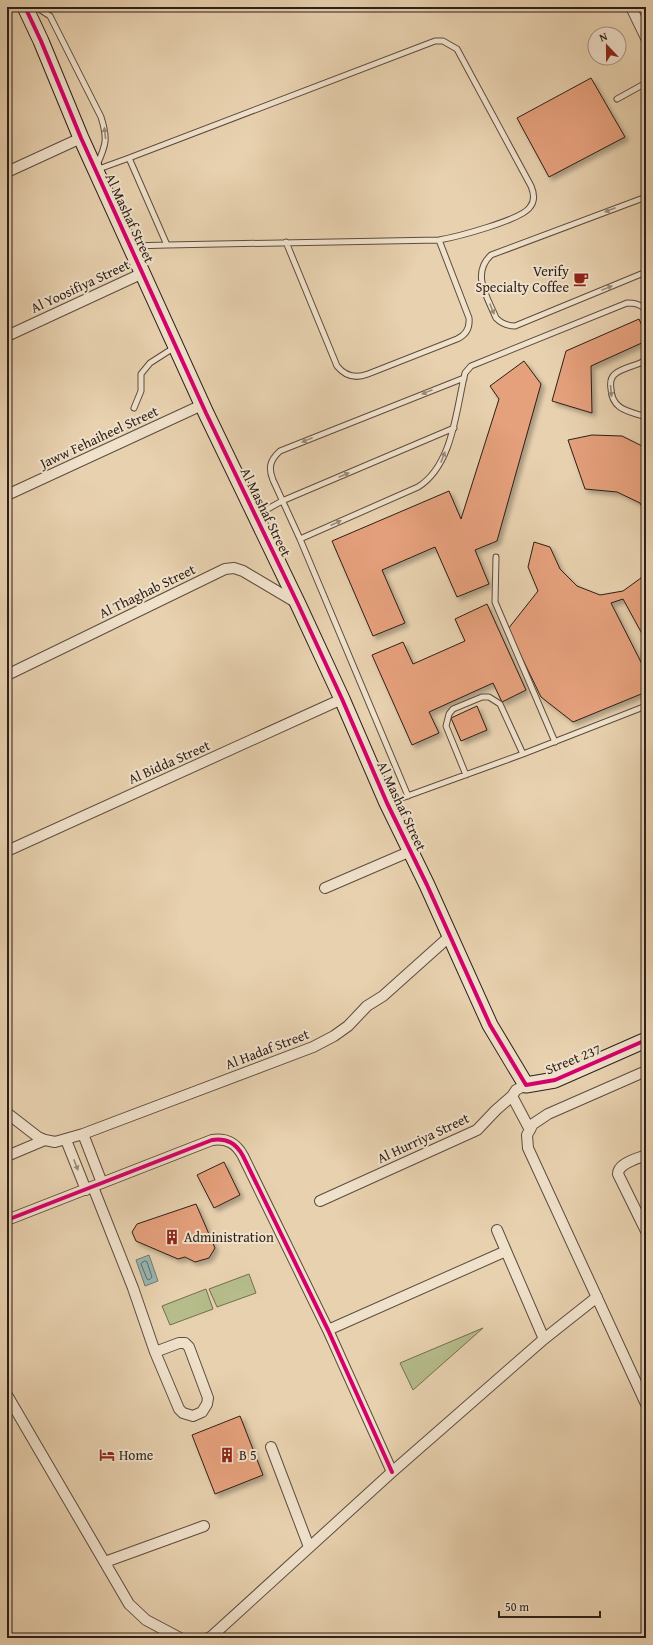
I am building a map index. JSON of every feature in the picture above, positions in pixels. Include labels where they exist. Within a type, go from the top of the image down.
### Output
[{"type":"street","name":"Al Mashaf Street","points":[[25,7],[41,41],[81,138],[202,405],[298,604],[342,699],[387,803],[411,851],[490,1025],[526,1085]]},
{"type":"street","points":[[631,7],[646,38]]},
{"type":"street","points":[[7,172],[81,138]]},
{"type":"street","name":"Al Yoosifiya Street","points":[[7,336],[143,273]]},
{"type":"street","name":"Jaww Fehaiheel Street","points":[[7,496],[202,405]]},
{"type":"street","name":"Al Thaghab Street","points":[[7,675],[224,569],[234,568],[244,571],[298,604]]},
{"type":"street","name":"Al Bidda Street","points":[[7,851],[342,699]]},
{"type":"street","points":[[325,888],[411,851]]},
{"type":"street","name":"Al Hadaf Street","points":[[45,1140],[55,1142],[66,1140],[325,1042],[348,1026],[367,1006],[382,996],[450,936]]},
{"type":"street","name":"Street 237","points":[[526,1085],[556,1080],[646,1040]]},
{"type":"street","points":[[646,1071],[548,1114],[532,1124],[527,1135],[528,1148],[646,1404]]},
{"type":"street","name":"Al Hurriya Street","points":[[320,1201],[477,1130],[512,1096],[520,1086],[526,1085]]},
{"type":"street","points":[[512,1096],[530,1130]]},
{"type":"street","points":[[7,1113],[38,1137],[45,1140]]},
{"type":"street","points":[[83,1134],[94,1187],[133,1288],[155,1352],[179,1409],[187,1415],[192,1416],[202,1412],[207,1404],[208,1398],[189,1347],[185,1343],[179,1342],[155,1352]]},
{"type":"street","points":[[7,1220],[212,1140],[220,1139],[234,1144],[243,1156],[328,1330],[392,1472]]},
{"type":"street","points":[[7,1156],[45,1140]]},
{"type":"street","points":[[66,1140],[94,1187]]},
{"type":"street","points":[[646,1155],[621,1166],[618,1174],[646,1230]]},
{"type":"street","points":[[497,1230],[544,1339]]},
{"type":"street","points":[[328,1330],[506,1251]]},
{"type":"street","points":[[208,1638],[392,1472],[544,1339],[597,1297]]},
{"type":"street","points":[[7,1395],[126,1601],[146,1620],[180,1638]]},
{"type":"street","points":[[271,1447],[309,1546]]},
{"type":"street","points":[[104,1562],[204,1526]]},
{"type":"lane","points":[[36,7],[50,16],[101,117],[106,135],[104,149],[96,170]]},
{"type":"lane","points":[[96,170],[427,43],[443,41],[457,49],[531,186],[534,197],[530,207],[521,214],[470,234],[439,240],[131,246]]},
{"type":"lane","points":[[617,99],[646,83]]},
{"type":"lane","points":[[129,158],[167,245]]},
{"type":"lane","points":[[646,197],[491,255],[483,265],[481,278],[496,318],[501,323],[508,326],[515,326],[646,272]]},
{"type":"lane","points":[[286,242],[337,366],[347,375],[354,377],[368,374],[457,339],[466,333],[470,323],[469,318],[439,240]]},
{"type":"lane","points":[[300,539],[425,483],[431,477],[440,464],[454,428],[464,378],[468,368],[620,305],[635,303],[642,306],[646,310]]},
{"type":"lane","points":[[134,408],[141,392],[141,374],[150,363],[176,346]]},
{"type":"lane","points":[[646,360],[617,373],[612,378],[610,385],[612,398],[617,406],[646,417]]},
{"type":"lane","points":[[408,796],[300,539],[282,501],[270,472],[270,464],[274,456],[280,450],[464,378]]},
{"type":"lane","points":[[255,516],[282,501],[454,428]]},
{"type":"lane","points":[[496,557],[495,602],[555,742]]},
{"type":"lane","points":[[466,775],[446,726],[446,720],[453,709],[482,697],[489,697],[500,704],[523,754]]},
{"type":"lane","points":[[387,803],[523,754],[646,706]]},
{"type":"green space","points":[[249,1274],[256,1293],[217,1307],[209,1289]]},
{"type":"green space","points":[[206,1289],[213,1309],[170,1325],[162,1306]]},
{"type":"green space","points":[[483,1328],[413,1390],[400,1363]]},
{"type":"water","points":[[149,1255],[158,1281],[145,1286],[136,1260]]},
{"type":"building","points":[[591,78],[625,137],[549,177],[517,118]]},
{"type":"building","points":[[639,319],[646,335],[646,341],[591,366],[592,413],[552,401],[566,351]]},
{"type":"building","points":[[524,361],[541,384],[497,541],[475,550],[489,584],[457,597],[435,547],[382,570],[405,623],[373,636],[332,541],[449,491],[461,519],[499,399],[490,386]]},
{"type":"building","points":[[592,435],[622,436],[646,448],[646,514],[640,503],[617,492],[585,489],[568,440]]},
{"type":"building","points":[[534,542],[550,547],[560,569],[577,586],[600,595],[623,591],[641,578],[646,569],[646,641],[623,599],[611,603],[646,672],[646,692],[573,722],[541,697],[508,629],[538,591],[528,567]]},
{"type":"building","points":[[487,604],[526,690],[502,702],[493,683],[429,712],[439,733],[412,745],[372,655],[403,642],[413,664],[465,641],[455,619]]},
{"type":"building","points":[[477,706],[487,730],[461,741],[451,718]]},
{"type":"building","points":[[224,1162],[240,1195],[214,1208],[197,1175]]},
{"type":"building","name":"Administration","points":[[196,1204],[215,1248],[209,1258],[195,1262],[185,1257],[178,1259],[136,1241],[132,1232],[137,1224]]},
{"type":"building","name":"B 5","points":[[240,1416],[263,1475],[215,1494],[192,1435]]},
{"type":"cycle path","points":[[25,7],[41,41],[81,138],[206,413],[298,604],[342,699],[387,803],[427,885],[490,1025],[526,1085],[555,1080],[646,1040]]},
{"type":"cycle path","points":[[7,1220],[212,1140],[230,1142],[240,1151],[243,1156],[328,1330],[392,1472]]},
{"type":"place","name":"Verify Specialty Coffee","points":[[581,279]]},
{"type":"place","name":"Administration","points":[[172,1237]]},
{"type":"place","name":"Home","points":[[107,1455]]},
{"type":"place","name":"B 5","points":[[227,1455]]}]
